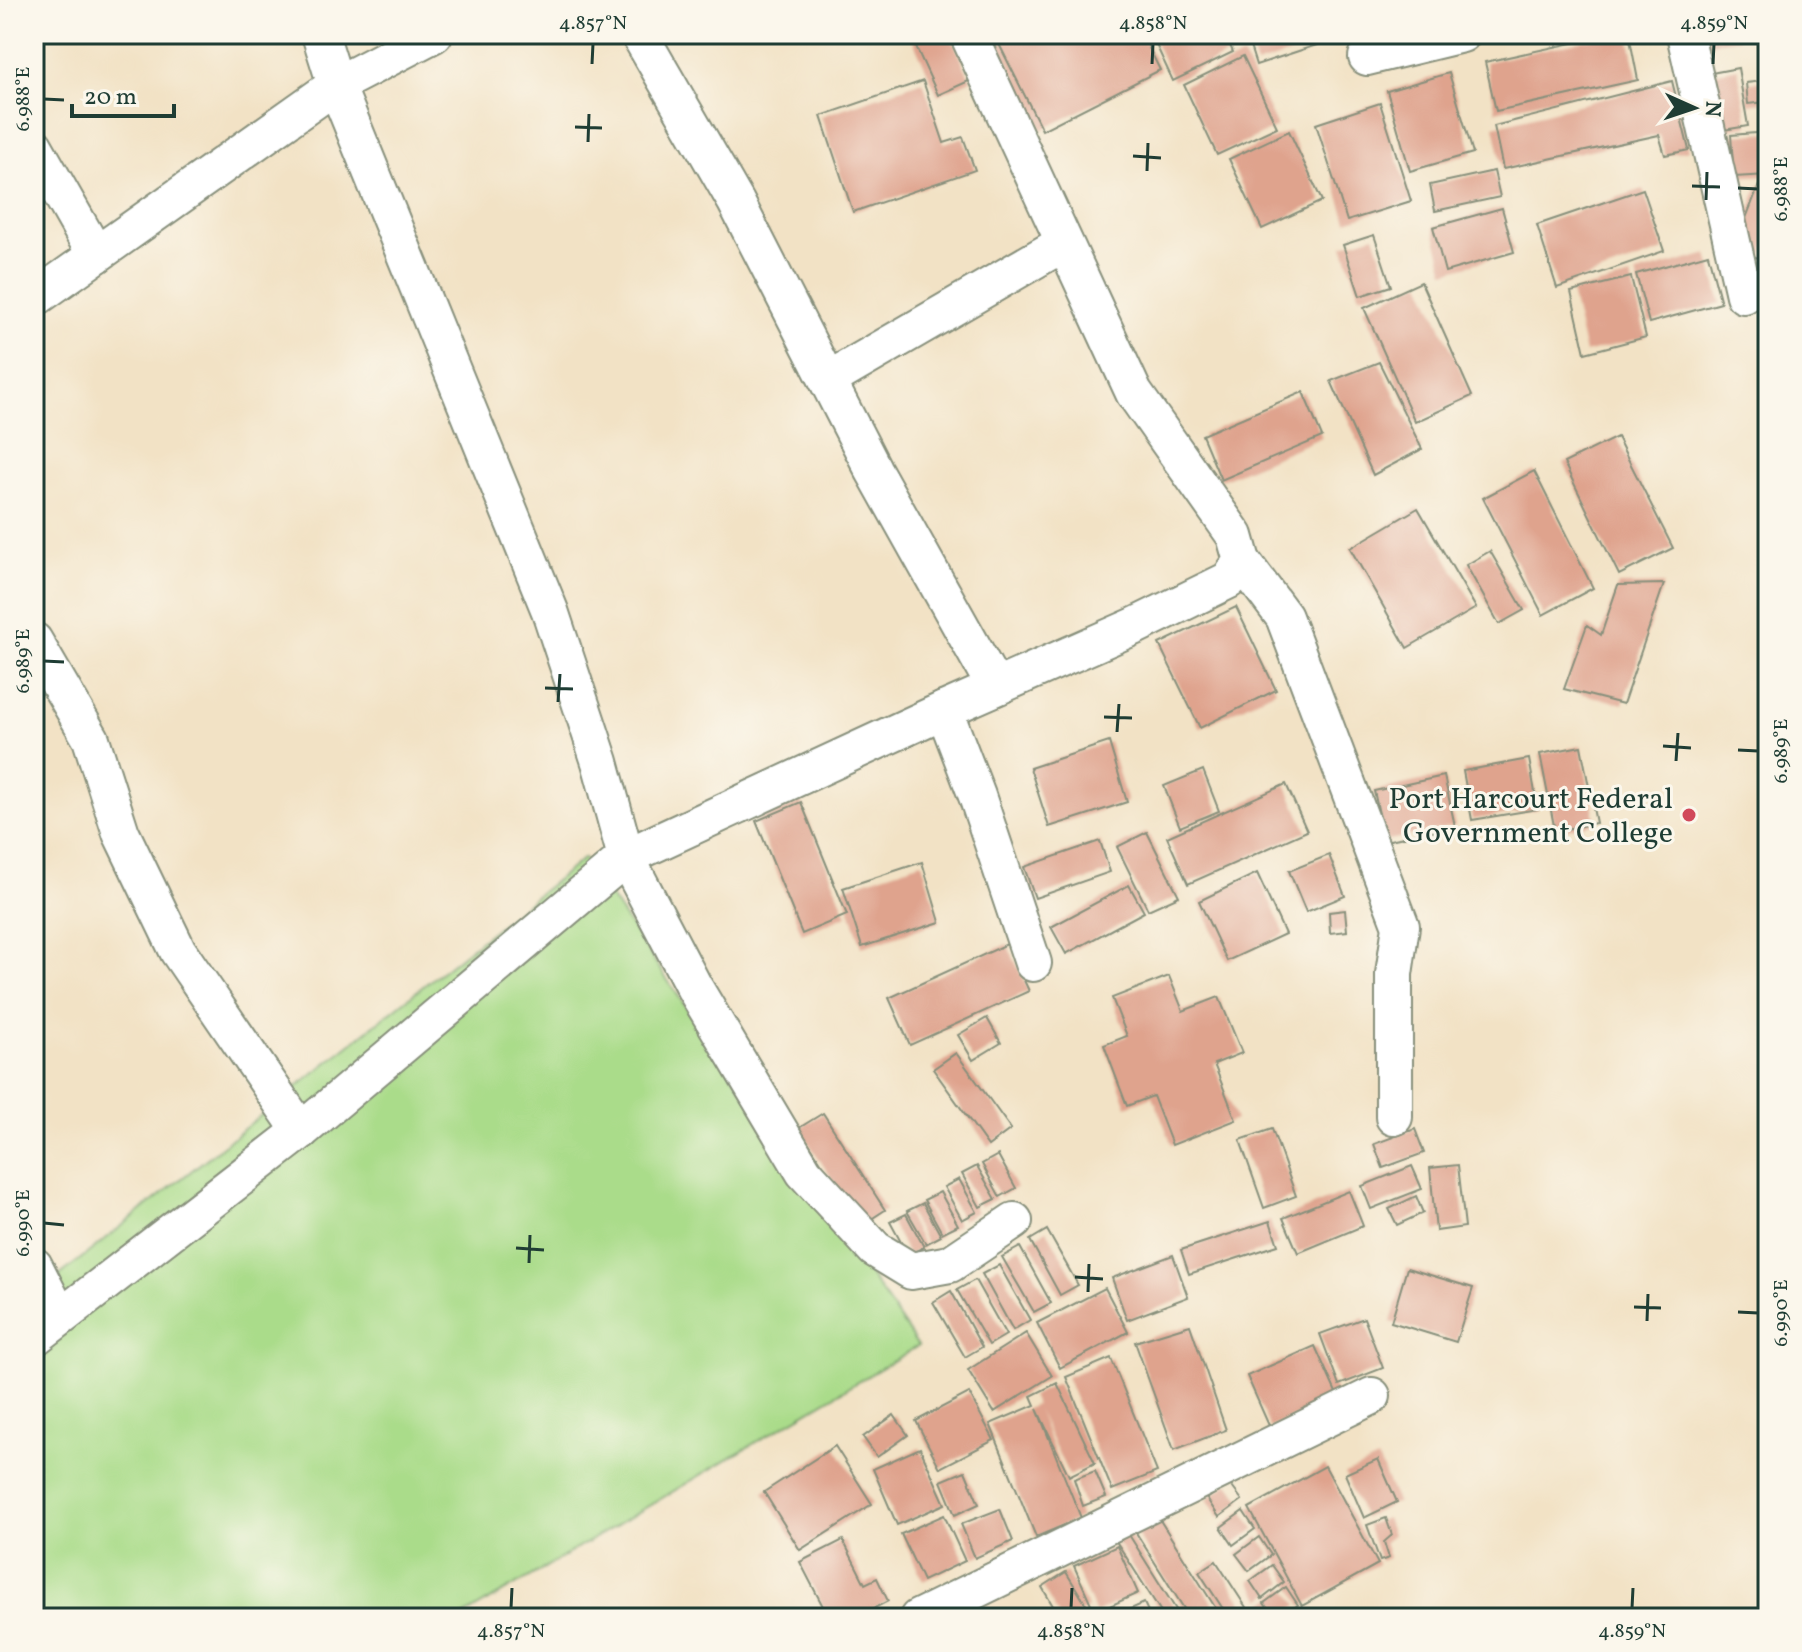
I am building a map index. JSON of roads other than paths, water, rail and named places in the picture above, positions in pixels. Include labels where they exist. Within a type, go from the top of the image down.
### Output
[{"type":"street","points":[[320,34],[336,85],[550,611],[600,762],[626,857],[694,987],[804,1172],[875,1249],[911,1271],[950,1264],[1014,1221]]},
{"type":"street","points":[[34,299],[336,85],[434,34]]},
{"type":"street","points":[[639,34],[736,202],[874,471],[995,687]]},
{"type":"street","points":[[968,34],[1134,393],[1235,536],[1242,561],[1284,617],[1401,926],[1394,974],[1394,1117]]},
{"type":"street","points":[[1367,57],[1462,34]]},
{"type":"street","points":[[1685,34],[1744,295]]},
{"type":"street","points":[[34,146],[96,255]]},
{"type":"street","points":[[828,380],[1064,243]]},
{"type":"street","points":[[34,1266],[47,1327],[301,1131],[626,857],[944,710],[1135,626],[1229,580],[1242,561]]},
{"type":"street","points":[[34,641],[91,739],[121,833],[178,951],[301,1131]]},
{"type":"street","points":[[944,710],[977,796],[1033,963]]},
{"type":"street","points":[[918,1618],[1372,1396]]},
{"type":"place","name":"Port Harcourt Federal Government College","points":[[1689,815]]}]
